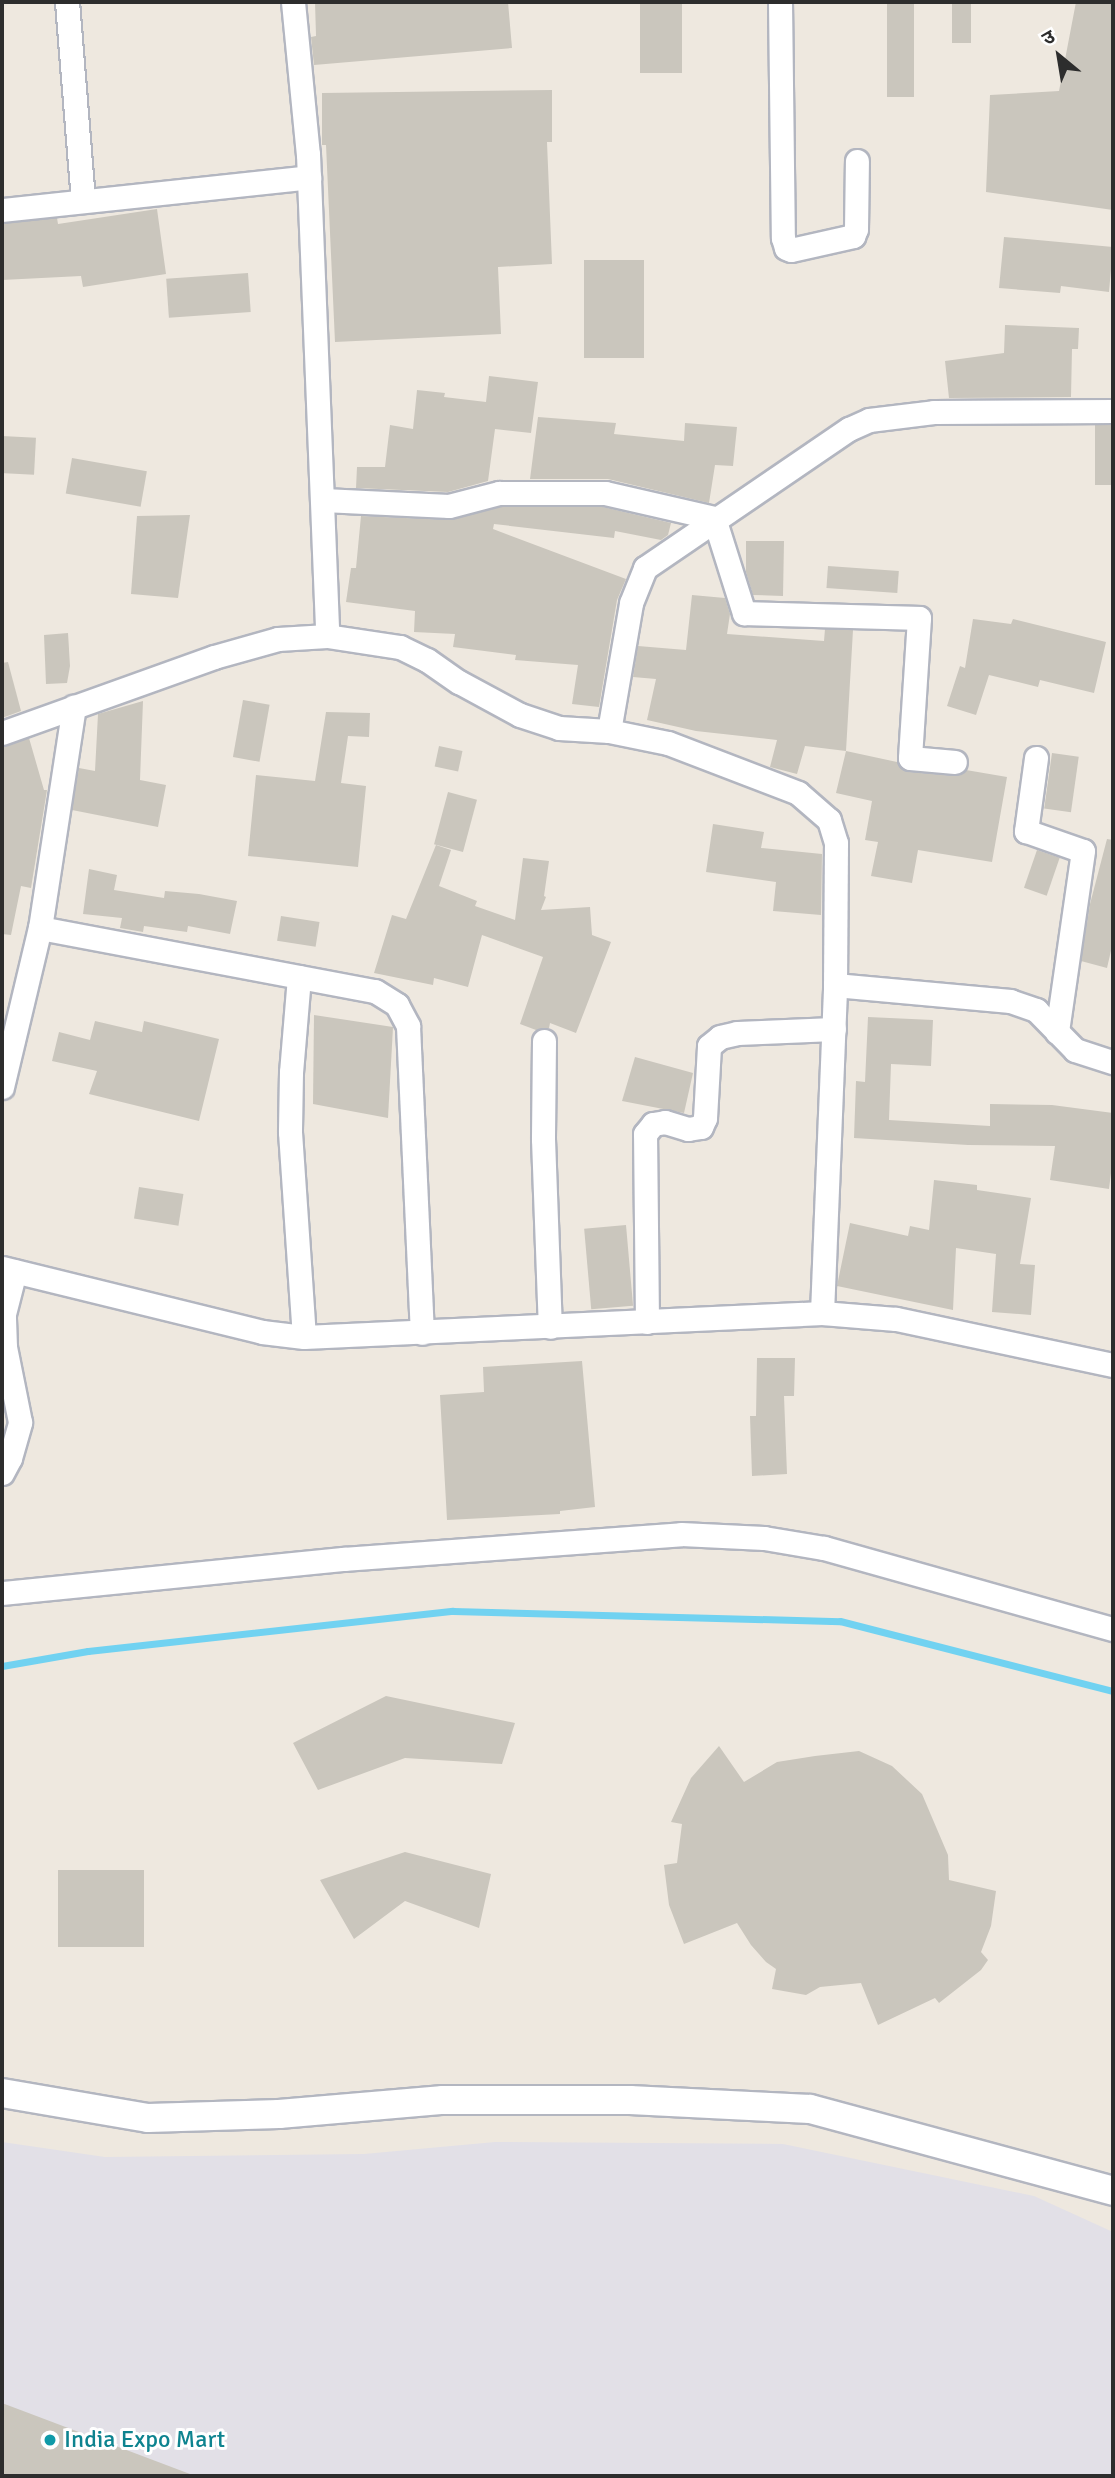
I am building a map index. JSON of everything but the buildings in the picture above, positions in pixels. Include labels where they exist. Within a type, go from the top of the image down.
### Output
[{"type":"street","points":[[67,2],[83,201]]},
{"type":"street","points":[[293,2],[309,177],[327,636]]},
{"type":"street","points":[[780,2],[783,238],[786,248],[791,250],[853,236],[856,229],[858,160]]},
{"type":"street","points":[[2,210],[309,177]]},
{"type":"street","points":[[609,731],[631,603],[639,579],[653,560],[849,429],[869,420],[934,412],[1113,411]]},
{"type":"street","points":[[323,500],[449,506],[499,493],[605,493],[715,518]]},
{"type":"street","points":[[715,518],[744,613],[919,618],[910,758],[955,762]]},
{"type":"street","points":[[2,733],[214,657],[278,639],[327,636],[400,647],[520,715],[559,728],[609,731],[668,743],[798,793],[829,820],[836,842],[834,1029],[822,1313]]},
{"type":"street","points":[[2,1087],[40,928],[74,707]]},
{"type":"street","points":[[1036,758],[1026,831],[1083,851],[1058,1032]]},
{"type":"street","points":[[40,928],[375,991],[397,1005],[408,1026],[422,1333]]},
{"type":"street","points":[[299,977],[291,1072],[290,1132],[304,1337]]},
{"type":"street","points":[[835,985],[1010,1001],[1036,1010],[1075,1050],[1113,1062]]},
{"type":"street","points":[[647,1322],[645,1134],[653,1125],[665,1122],[688,1129],[701,1127],[705,1118],[709,1046],[720,1037],[737,1033],[834,1029]]},
{"type":"street","points":[[544,1041],[543,1139],[551,1327]]},
{"type":"street","points":[[2,1473],[10,1458],[20,1422],[5,1347],[4,1314],[8,1270],[262,1332],[304,1337],[822,1313],[896,1319],[1113,1365]]},
{"type":"street","points":[[2,1593],[343,1559],[681,1534],[764,1538],[824,1548],[1113,1629]]},
{"type":"street","points":[[2,2093],[148,2118],[360,2109],[443,2100],[630,2100],[810,2109],[1113,2191]]},
{"type":"shaded area","points":[[2,2142],[105,2157],[364,2154],[495,2142],[783,2144],[1034,2196],[1113,2232],[1113,2476],[2,2476]]},
{"type":"waterway","points":[[2,1666],[88,1651],[453,1611],[840,1621],[1113,1691]]},
{"type":"place","name":"India Expo Mart","points":[[50,2440]]}]
